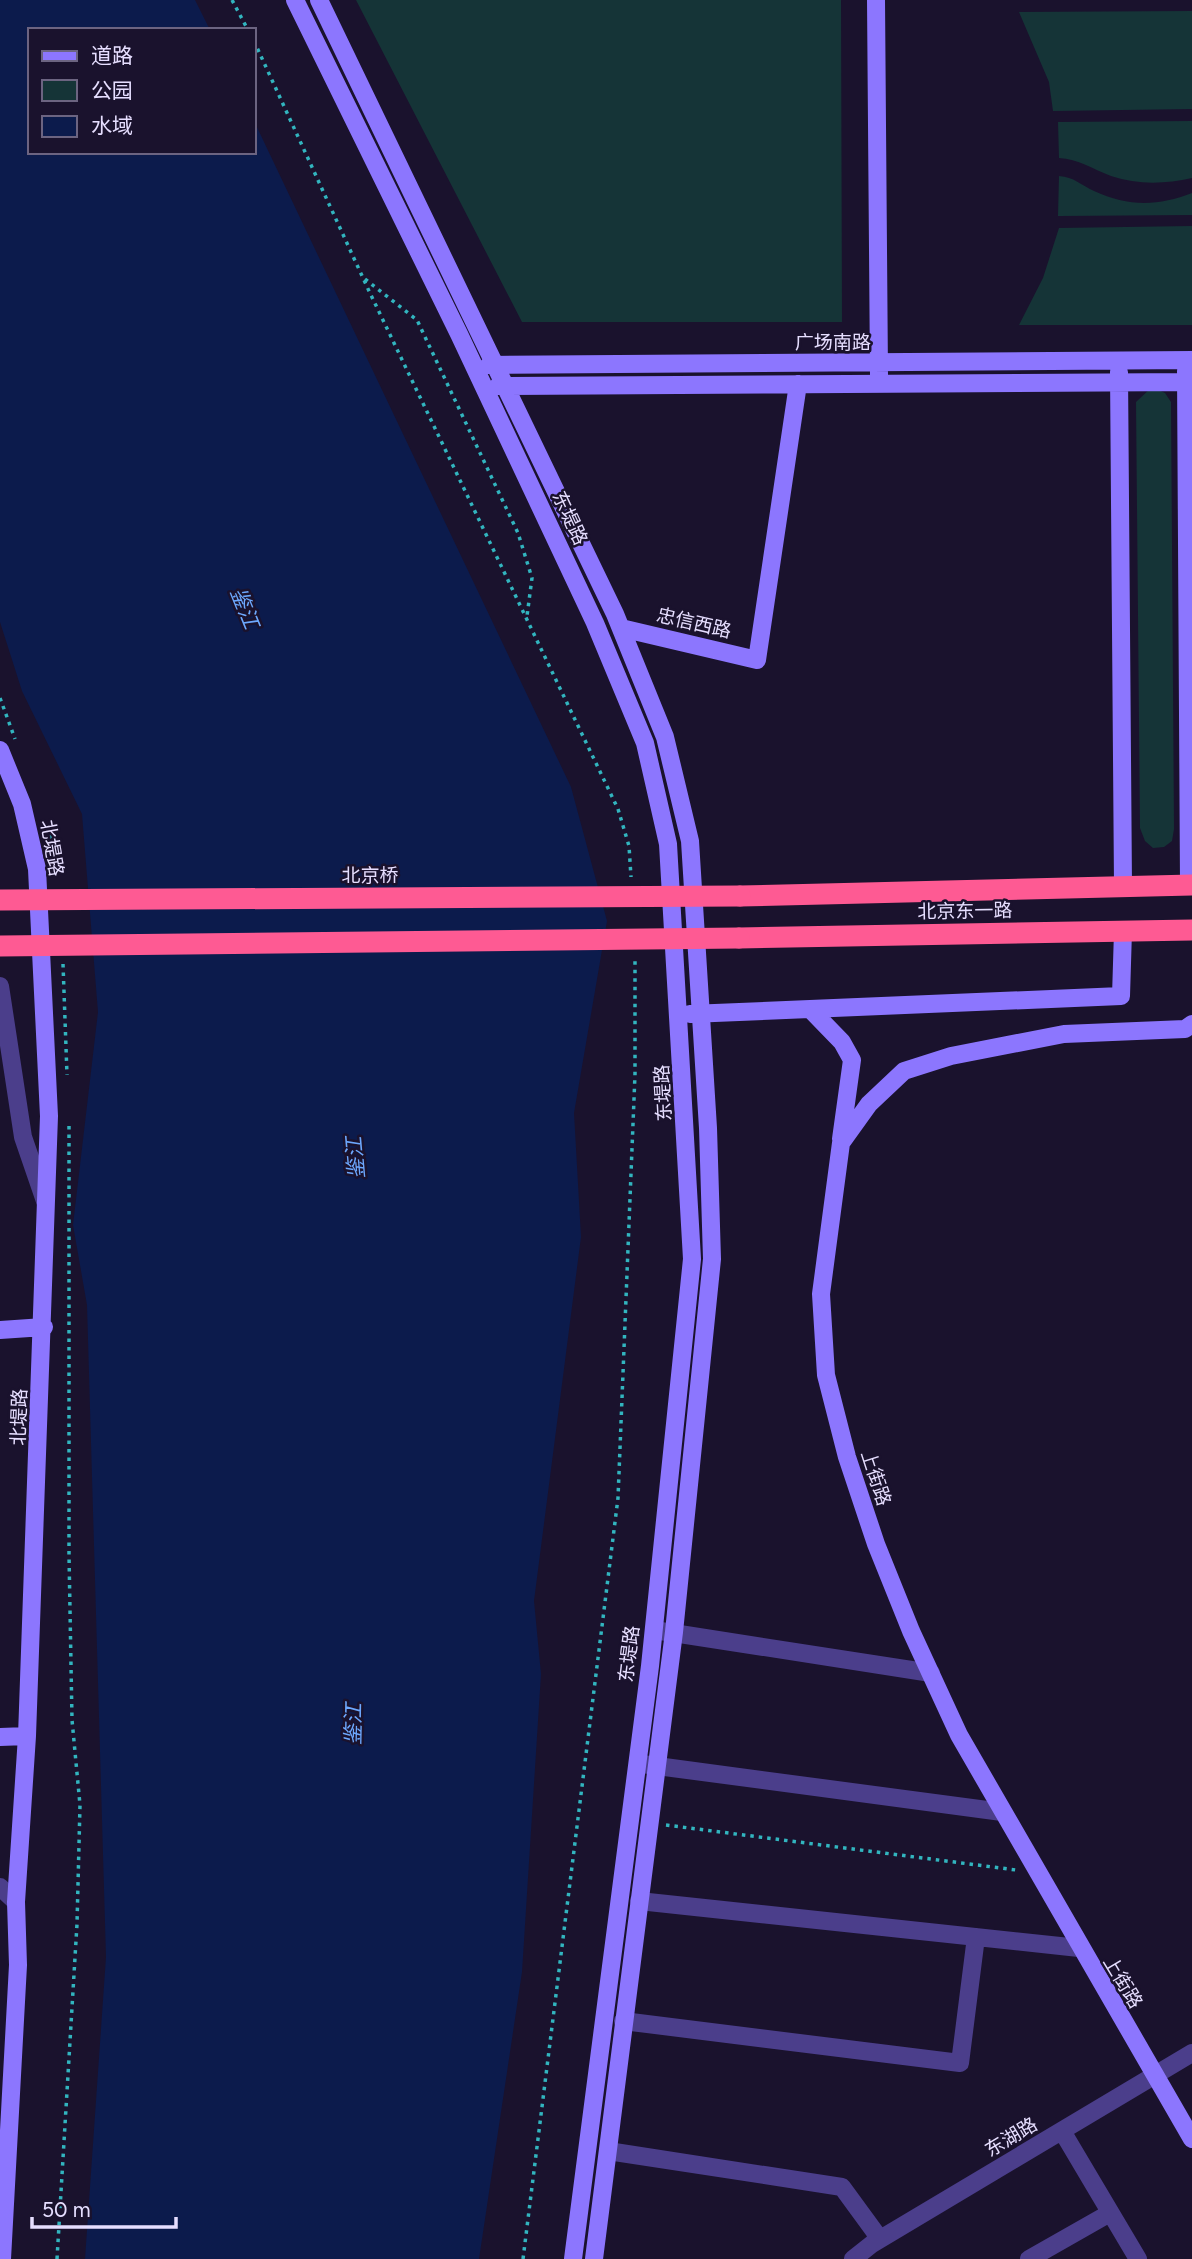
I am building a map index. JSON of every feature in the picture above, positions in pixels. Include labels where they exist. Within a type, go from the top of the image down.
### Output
[{"type":"highway","name":"北京东一路","points":[[740,896],[1191,885]]},
{"type":"highway","name":"北京桥","points":[[0,900],[740,896]]},
{"type":"highway","name":"北京东一路","points":[[0,946],[1192,930]]},
{"type":"main road","name":"东堤路","points":[[295,0],[484,386],[595,623],[645,743],[668,844],[680,1014],[692,1259],[653,1630],[573,2259]]},
{"type":"main road","name":"东堤路","points":[[319,0],[508,386],[621,628],[665,737],[682,798],[693,872],[712,1259],[674,1632],[594,2259]]},
{"type":"main road","points":[[876,0],[879,384]]},
{"type":"main road","name":"广场南路","points":[[473,365],[1189,360]]},
{"type":"main road","points":[[1189,360],[1191,885]]},
{"type":"main road","points":[[1119,361],[1123,887]]},
{"type":"main road","points":[[484,386],[1189,382]]},
{"type":"main road","name":"忠信西路","points":[[621,628],[757,660],[798,384]]},
{"type":"main road","name":"北堤路","points":[[0,750],[22,804],[37,869],[49,1085],[44,1327],[27,1736],[16,1902],[18,1965],[2,2259]]},
{"type":"main road","points":[[680,1014],[1121,996],[1123,931]]},
{"type":"main road","points":[[810,1009],[842,1042],[852,1060],[841,1143]]},
{"type":"main road","name":"上街路","points":[[1192,1024],[1185,1029],[1064,1034],[951,1056],[904,1071],[869,1104],[841,1143],[821,1294],[826,1375],[847,1457],[876,1544],[930,1673],[958,1735],[1192,2139]]},
{"type":"main road","points":[[0,1331],[44,1327]]},
{"type":"main road","points":[[0,1737],[27,1736]]},
{"type":"street","points":[[0,986],[23,1137],[48,1209]]},
{"type":"street","points":[[653,1630],[930,1673]]},
{"type":"street","points":[[636,1763],[1002,1812]]},
{"type":"street","points":[[0,1887],[16,1902]]},
{"type":"street","points":[[639,1901],[1079,1948]]},
{"type":"street","points":[[623,2021],[960,2063],[976,1937]]},
{"type":"street","name":"东湖路","points":[[853,2259],[880,2239],[1192,2053]]},
{"type":"street","points":[[1062,2131],[1138,2259]]},
{"type":"street","points":[[608,2151],[842,2186],[880,2239]]},
{"type":"street","points":[[1029,2259],[1110,2213]]},
{"type":"path","points":[[232,0],[247,28]]},
{"type":"path","points":[[256,45],[363,278],[618,809],[629,846],[631,886]]},
{"type":"path","points":[[363,278],[417,320],[518,533],[532,578],[526,618]]},
{"type":"path","points":[[0,698],[19,750]]},
{"type":"path","points":[[46,824],[55,849],[56,874]]},
{"type":"path","points":[[523,2259],[618,1498],[635,1074],[635,952]]},
{"type":"path","points":[[62,953],[68,1087]]},
{"type":"path","points":[[57,2259],[77,1924],[80,1805],[72,1720],[69,1114]]},
{"type":"path","points":[[650,1823],[1036,1872]]},
{"type":"green space","points":[[356,0],[841,0],[842,322],[522,322]]},
{"type":"green space","points":[[1192,11],[1192,109],[1053,111],[1049,82],[1019,12]]},
{"type":"green space","points":[[1192,121],[1192,178],[1162,182],[1131,181],[1111,176],[1079,162],[1059,158],[1058,122]]},
{"type":"green space","points":[[1059,176],[1107,196],[1131,202],[1155,202],[1192,193],[1192,215],[1058,216]]},
{"type":"green space","points":[[1192,226],[1192,325],[1019,325],[1043,278],[1059,228]]},
{"type":"green space","points":[[1152,387],[1165,393],[1171,402],[1174,829],[1172,841],[1164,847],[1153,848],[1145,841],[1140,828],[1136,402]]},
{"type":"water","name":"鉴江","points":[[0,0],[195,0],[209,28],[28,28],[28,154],[256,154],[256,125],[571,787],[607,921],[574,1113],[581,1237],[534,1601],[541,1674],[522,1972],[479,2259],[85,2259],[106,1957],[87,1305],[73,1225],[98,1012],[82,814],[22,691],[0,622]]}]
